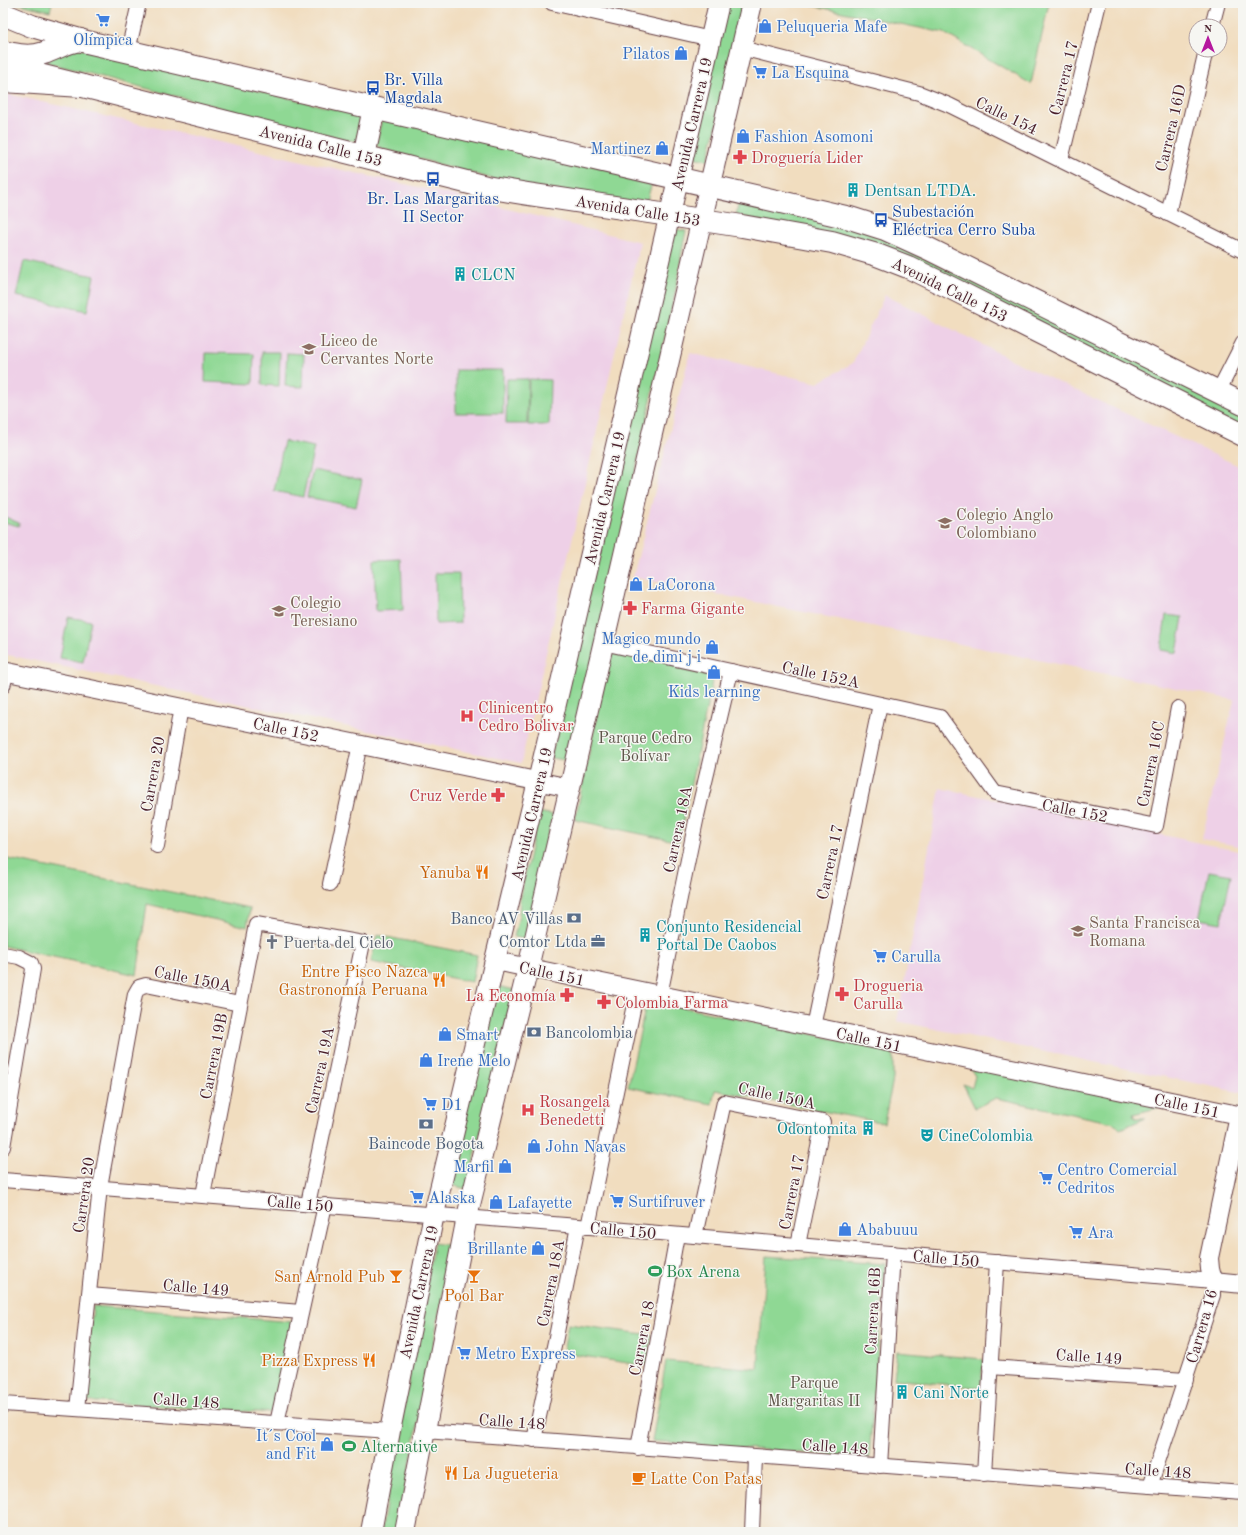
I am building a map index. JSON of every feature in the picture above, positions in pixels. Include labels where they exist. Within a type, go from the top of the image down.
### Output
[{"type":"main road","name":"Avenida Carrera 19","points":[[371,1532],[434,1214],[496,961],[719,3]]},
{"type":"main road","name":"Avenida Carrera 19","points":[[405,1532],[467,1217],[528,968],[752,3]]},
{"type":"main road","points":[[3,14],[32,26],[80,40]]},
{"type":"main road","name":"Avenida Calle 153","points":[[3,24],[80,40],[850,218],[885,229],[1243,404]]},
{"type":"main road","name":"Avenida Calle 153","points":[[3,52],[19,56],[37,55],[66,42],[80,40]]},
{"type":"main road","name":"Avenida Calle 153","points":[[3,66],[492,188],[701,220],[825,241],[862,250],[890,260],[949,287],[1243,435]]},
{"type":"main road","points":[[3,80],[82,86]]},
{"type":"main road","points":[[364,156],[374,108]]},
{"type":"street","points":[[128,51],[139,3]]},
{"type":"street","points":[[552,3],[568,5],[711,39]]},
{"type":"street","name":"Carrera 17","points":[[1061,160],[1099,3]]},
{"type":"street","points":[[1214,18],[1218,3]]},
{"type":"street","name":"Calle 154","points":[[741,48],[919,93],[949,105],[1243,251]]},
{"type":"street","name":"Carrera 16D","points":[[1168,214],[1204,58]]},
{"type":"street","points":[[1218,392],[1243,343]]},
{"type":"street","name":"Calle 152A","points":[[603,643],[940,718],[995,793]]},
{"type":"street","name":"Carrera 18A","points":[[660,995],[697,816],[731,671]]},
{"type":"street","name":"Calle 152","points":[[4,676],[181,707],[570,788]]},
{"type":"street","name":"Carrera 17","points":[[813,1027],[880,704]]},
{"type":"street","name":"Carrera 20","points":[[157,846],[181,707]]},
{"type":"street","name":"Carrera 16C","points":[[1156,826],[1178,708]]},
{"type":"street","points":[[330,884],[360,744]]},
{"type":"street","name":"Calle 152","points":[[995,793],[1156,826]]},
{"type":"street","name":"Carrera 19A","points":[[256,924],[363,943],[308,1204]]},
{"type":"street","name":"Carrera 19B","points":[[203,1195],[256,924]]},
{"type":"street","points":[[3,954],[19,957],[31,963],[33,968],[3,1147]]},
{"type":"street","name":"Calle 151","points":[[496,961],[1241,1116]]},
{"type":"street","name":"Calle 150A","points":[[139,987],[146,985],[240,1004]]},
{"type":"street","name":"Carrera 20","points":[[78,1409],[100,1188],[135,994],[139,987]]},
{"type":"street","name":"Carrera 18A","points":[[534,1440],[556,1337],[583,1227],[637,990]]},
{"type":"street","name":"Calle 150A","points":[[695,1236],[724,1102],[823,1122]]},
{"type":"street","name":"Carrera 16","points":[[1150,1486],[1213,1295],[1213,1281],[1209,1258],[1241,1116]]},
{"type":"street","name":"Carrera 17","points":[[798,1245],[823,1122]]},
{"type":"street","name":"Calle 150","points":[[3,1180],[434,1214],[1243,1284]]},
{"type":"street","points":[[277,1423],[325,1205]]},
{"type":"street","name":"Carrera 18","points":[[638,1448],[677,1235]]},
{"type":"street","name":"Carrera 16B","points":[[880,1466],[893,1253]]},
{"type":"street","points":[[984,1474],[997,1262]]},
{"type":"street","name":"Calle 149","points":[[89,1295],[301,1312]]},
{"type":"street","name":"Calle 149","points":[[990,1367],[1186,1380]]},
{"type":"street","name":"Calle 148","points":[[3,1404],[390,1431]]},
{"type":"street","name":"Calle 148","points":[[425,1431],[1243,1493]]},
{"type":"street","points":[[752,1532],[755,1457]]},
{"type":"shaded area","name":"Liceo de Cervantes Norte","points":[[3,93],[444,193],[640,242],[521,763],[3,654]]},
{"type":"shaded area","name":"Colegio Anglo Colombiano","points":[[885,295],[1030,369],[1243,468],[1243,847],[1202,839],[1234,700],[633,577],[690,353],[818,383],[853,363]]},
{"type":"shaded area","name":"Santa Francisca Romana","points":[[940,788],[1243,852],[1243,1093],[897,1021]]},
{"type":"green space","points":[[15,3],[52,3],[50,11]]},
{"type":"green space","points":[[727,3],[746,3],[708,160],[692,157]]},
{"type":"green space","points":[[810,3],[1049,3],[1031,84],[944,33],[809,5]]},
{"type":"green space","points":[[73,47],[360,115],[363,118],[357,141],[345,140],[45,62]]},
{"type":"green space","points":[[382,118],[653,179],[646,204],[508,183],[383,149],[376,145]]},
{"type":"green space","points":[[739,201],[864,230],[1243,411],[1243,431],[936,272],[736,215]]},
{"type":"green space","points":[[674,229],[686,231],[679,274],[571,761],[551,758]]},
{"type":"green space","points":[[24,261],[94,276],[87,311],[16,296]]},
{"type":"green space","points":[[262,352],[280,352],[279,386],[262,385]]},
{"type":"green space","points":[[206,353],[254,354],[253,384],[205,382]]},
{"type":"green space","points":[[287,353],[304,354],[303,387],[285,386]]},
{"type":"green space","points":[[456,370],[503,370],[503,413],[456,413]]},
{"type":"green space","points":[[507,379],[528,379],[527,424],[506,424]]},
{"type":"green space","points":[[529,379],[550,380],[549,425],[528,425]]},
{"type":"green space","points":[[284,441],[314,447],[303,497],[274,491]]},
{"type":"green space","points":[[313,470],[362,480],[356,507],[307,497]]},
{"type":"green space","points":[[3,516],[19,523],[19,526],[3,522]]},
{"type":"green space","points":[[401,559],[403,610],[376,611],[374,560]]},
{"type":"green space","points":[[435,573],[459,573],[460,623],[436,624]]},
{"type":"green space","points":[[1166,615],[1183,617],[1177,653],[1161,650]]},
{"type":"green space","points":[[68,617],[91,621],[83,662],[60,658]]},
{"type":"green space","name":"Parque Cedro Bolívar","points":[[611,650],[714,672],[679,842],[575,820]]},
{"type":"green space","points":[[539,812],[553,815],[547,839],[549,853],[528,940],[514,937],[519,916],[520,897]]},
{"type":"green space","points":[[3,858],[250,908],[247,927],[147,904],[137,975],[3,946]]},
{"type":"green space","points":[[1209,871],[1231,875],[1221,923],[1199,919]]},
{"type":"green space","points":[[377,935],[477,955],[472,982],[371,962]]},
{"type":"green space","points":[[494,985],[514,990],[467,1189],[447,1184]]},
{"type":"green space","points":[[647,1000],[893,1051],[893,1079],[884,1123],[715,1090],[712,1104],[628,1087]]},
{"type":"green space","points":[[968,1065],[1165,1106],[1133,1114],[1135,1118],[1146,1118],[1120,1129],[1114,1123],[996,1098],[975,1108],[963,1084],[972,1088],[975,1076]]},
{"type":"green space","points":[[434,1243],[452,1246],[397,1532],[381,1532]]},
{"type":"green space","name":"Parque Margaritas II","points":[[766,1256],[885,1264],[869,1458],[652,1441],[666,1361],[758,1369]]},
{"type":"green space","points":[[93,1306],[294,1322],[274,1413],[83,1401]]},
{"type":"green space","points":[[568,1324],[652,1335],[647,1366],[563,1353]]},
{"type":"green space","points":[[897,1351],[983,1359],[981,1388],[894,1379]]},
{"type":"place","name":"Olímpica","points":[[103,20]]},
{"type":"place","name":"Peluqueria Mafe","points":[[765,26]]},
{"type":"place","name":"Pilatos","points":[[681,53]]},
{"type":"place","name":"La Esquina","points":[[760,72]]},
{"type":"place","name":"Br. Villa Magdala","points":[[373,88]]},
{"type":"place","name":"Fashion Asomoni","points":[[743,136]]},
{"type":"place","name":"Martinez","points":[[662,148]]},
{"type":"place","name":"Droguería Lider","points":[[740,157]]},
{"type":"place","name":"Br. Las Margaritas II Sector","points":[[433,179]]},
{"type":"place","name":"Dentsan LTDA.","points":[[853,190]]},
{"type":"place","name":"Subestación Eléctrica Cerro Suba","points":[[881,220]]},
{"type":"place","name":"CLCN","points":[[460,274]]},
{"type":"place","name":"Liceo de Cervantes Norte","points":[[309,349]]},
{"type":"place","name":"Colegio Anglo Colombiano","points":[[945,523]]},
{"type":"place","name":"LaCorona","points":[[636,584]]},
{"type":"place","name":"Farma Gigante","points":[[630,608]]},
{"type":"place","name":"Colegio Teresiano","points":[[279,611]]},
{"type":"place","name":"Magico mundo de dimi j i","points":[[712,647]]},
{"type":"place","name":"Kids learning","points":[[714,672]]},
{"type":"place","name":"Clinicentro Cedro Bolivar","points":[[467,716]]},
{"type":"place","name":"Cruz Verde","points":[[498,795]]},
{"type":"place","name":"Yanuba","points":[[482,872]]},
{"type":"place","name":"Banco AV Villas","points":[[574,918]]},
{"type":"place","name":"Santa Francisca Romana","points":[[1078,931]]},
{"type":"place","name":"Conjunto Residencial Portal De Caobos","points":[[645,935]]},
{"type":"place","name":"Comtor Ltda","points":[[598,941]]},
{"type":"place","name":"Puerta del Cielo","points":[[272,942]]},
{"type":"place","name":"Carulla","points":[[880,956]]},
{"type":"place","name":"Entre Pisco Nazca Gastronomía Peruana","points":[[439,980]]},
{"type":"place","name":"Drogueria Carulla","points":[[842,994]]},
{"type":"place","name":"La Economía","points":[[567,995]]},
{"type":"place","name":"Colombia Farma","points":[[604,1002]]},
{"type":"place","name":"Bancolombia","points":[[534,1032]]},
{"type":"place","name":"Smart","points":[[445,1034]]},
{"type":"place","name":"Irene Melo","points":[[426,1060]]},
{"type":"place","name":"D1","points":[[430,1104]]},
{"type":"place","name":"Rosangela Benedetti","points":[[528,1110]]},
{"type":"place","name":"Baincode Bogota","points":[[426,1124]]},
{"type":"place","name":"Odontomita","points":[[868,1128]]},
{"type":"place","name":"CineColombia","points":[[927,1135]]},
{"type":"place","name":"John Navas","points":[[534,1146]]},
{"type":"place","name":"Marfil","points":[[505,1166]]},
{"type":"place","name":"Centro Comercial Cedritos","points":[[1046,1178]]},
{"type":"place","name":"Alaska","points":[[417,1197]]},
{"type":"place","name":"Surtifruver","points":[[617,1201]]},
{"type":"place","name":"Lafayette","points":[[496,1202]]},
{"type":"place","name":"Ababuuu","points":[[845,1229]]},
{"type":"place","name":"Ara","points":[[1076,1232]]},
{"type":"place","name":"Brillante","points":[[538,1248]]},
{"type":"place","name":"Box Arena","points":[[655,1271]]},
{"type":"place","name":"San Arnold Pub","points":[[396,1276]]},
{"type":"place","name":"Pool Bar","points":[[474,1276]]},
{"type":"place","name":"Metro Express","points":[[464,1353]]},
{"type":"place","name":"Pizza Express","points":[[369,1360]]},
{"type":"place","name":"Cani Norte","points":[[902,1392]]},
{"type":"place","name":"It´s Cool and Fit","points":[[327,1444]]},
{"type":"place","name":"Alternative","points":[[349,1446]]},
{"type":"place","name":"La Jugueteria","points":[[451,1473]]},
{"type":"place","name":"Latte Con Patas","points":[[639,1478]]}]
